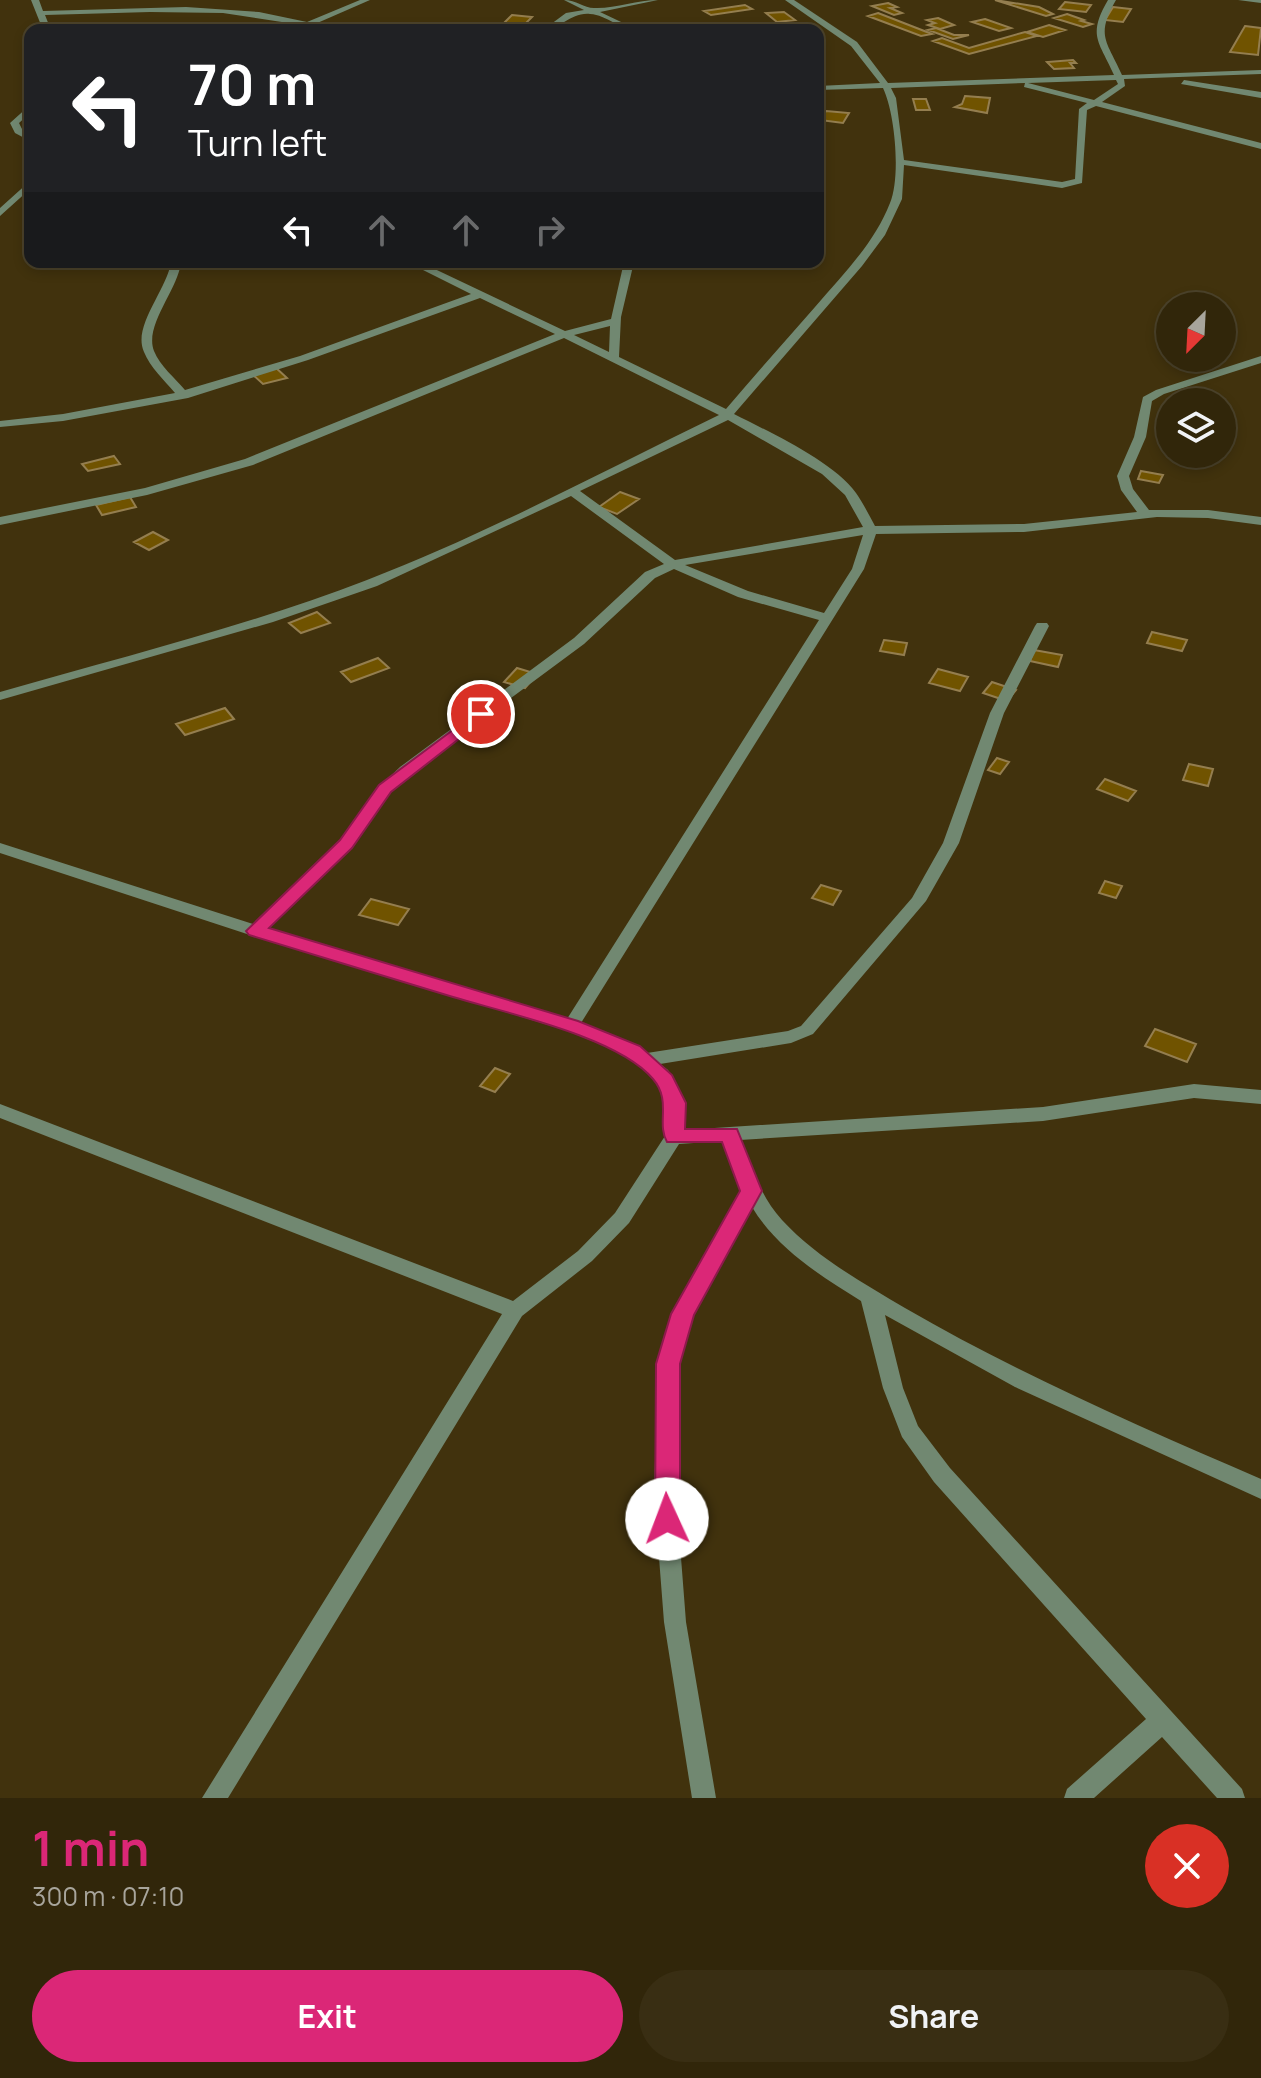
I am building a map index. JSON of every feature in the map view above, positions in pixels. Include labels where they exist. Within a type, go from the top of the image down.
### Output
[{"type":"street","points":[[35,0],[45,24]]},
{"type":"street","points":[[40,13],[204,10],[310,24],[366,0]]},
{"type":"street","points":[[568,0],[621,24]]},
{"type":"street","points":[[554,24],[561,18],[654,0]]},
{"type":"street","points":[[0,696],[268,619],[372,583],[573,492],[726,416],[880,235],[897,199],[899,162],[896,121],[886,86],[854,44],[789,0]]},
{"type":"street","points":[[899,162],[1073,184],[1079,181],[1083,109],[1090,102],[1111,94],[1122,84],[1096,34],[1099,21],[1112,0]]},
{"type":"street","points":[[1242,0],[1261,1]]},
{"type":"street","points":[[824,88],[1261,72]]},
{"type":"street","points":[[1154,76],[1261,95]]},
{"type":"street","points":[[1010,81],[1261,146]]},
{"type":"street","points":[[0,123],[14,123],[24,114]]},
{"type":"street","points":[[14,123],[24,134]]},
{"type":"street","points":[[0,213],[24,190]]},
{"type":"street","points":[[176,268],[177,277],[150,323],[145,339],[148,351],[184,396]]},
{"type":"street","points":[[425,268],[774,439],[826,471],[850,493],[871,530],[858,569],[571,1026]]},
{"type":"street","points":[[614,358],[616,321],[628,268]]},
{"type":"street","points":[[0,424],[96,414],[184,396],[322,353],[481,294]]},
{"type":"street","points":[[0,521],[147,491],[249,462],[565,334],[616,321]]},
{"type":"street","points":[[1146,514],[1122,486],[1120,476],[1142,431],[1147,399],[1261,359]]},
{"type":"street","points":[[573,492],[672,564],[743,594],[827,618]]},
{"type":"street","points":[[256,931],[346,844],[385,789],[405,770],[579,641],[650,575],[672,564],[871,530],[1024,528],[1146,514],[1208,514],[1261,521]]},
{"type":"street","points":[[644,1060],[791,1037],[807,1030],[918,901],[951,843],[997,713],[1042,626]]},
{"type":"street","points":[[0,848],[256,931],[571,1026],[633,1051],[662,1075],[676,1103],[674,1137],[622,1218],[585,1256],[515,1310],[214,1798]]},
{"type":"street","points":[[674,1137],[1043,1114],[1194,1091],[1261,1097]]},
{"type":"street","points":[[0,1111],[515,1310]]},
{"type":"street","points":[[729,1134],[751,1191],[776,1226],[837,1276],[963,1350],[1128,1431],[1261,1489]]},
{"type":"street","points":[[704,1798],[694,1758],[674,1608],[665,1493],[668,1364],[683,1314],[751,1191]]},
{"type":"street","points":[[870,1296],[893,1388],[909,1431],[942,1475],[1233,1798]]},
{"type":"street","points":[[1076,1798],[1163,1720]]},
{"type":"building","points":[[995,0],[1039,7],[1053,14],[1046,16]]},
{"type":"building","points":[[1065,2],[1091,5],[1086,12],[1059,9]]},
{"type":"building","points":[[888,3],[897,7],[890,8],[902,13],[894,15],[872,6]]},
{"type":"building","points":[[745,5],[752,9],[711,15],[704,11]]},
{"type":"building","points":[[1113,7],[1131,9],[1123,22],[1105,20]]},
{"type":"building","points":[[784,12],[795,20],[777,22],[766,13]]},
{"type":"building","points":[[878,13],[932,34],[921,36],[868,16]]},
{"type":"building","points":[[1067,14],[1092,24],[1083,27],[1054,18]]},
{"type":"building","points":[[512,15],[532,17],[525,24],[503,24]]},
{"type":"building","points":[[938,18],[954,25],[940,29],[928,25],[935,23],[927,20]]},
{"type":"building","points":[[985,19],[1011,28],[999,31],[972,22]]},
{"type":"building","points":[[1049,25],[1065,30],[1043,37],[1027,32]]},
{"type":"building","points":[[1245,26],[1261,28],[1258,55],[1230,52]]},
{"type":"building","points":[[936,28],[954,35],[969,35],[953,39],[928,30]]},
{"type":"building","points":[[1025,32],[1037,36],[969,54],[933,41],[942,38],[969,48]]},
{"type":"building","points":[[1073,60],[1076,63],[1070,63],[1074,68],[1054,69],[1047,62]]},
{"type":"building","points":[[965,96],[990,98],[987,113],[955,107],[962,104]]},
{"type":"building","points":[[913,99],[926,99],[930,110],[916,110]]},
{"type":"building","points":[[826,111],[849,113],[843,123],[824,121]]},
{"type":"building","points":[[275,367],[287,378],[263,384],[251,373]]},
{"type":"building","points":[[114,456],[120,464],[88,471],[82,464]]},
{"type":"building","points":[[1141,471],[1163,475],[1159,483],[1138,479]]},
{"type":"building","points":[[620,492],[639,499],[617,514],[599,507]]},
{"type":"building","points":[[130,497],[136,507],[102,515],[96,505]]},
{"type":"building","points":[[153,532],[168,540],[149,550],[134,542]]},
{"type":"building","points":[[317,612],[330,623],[301,633],[289,623]]},
{"type":"building","points":[[1152,632],[1187,640],[1182,651],[1147,643]]},
{"type":"building","points":[[884,640],[907,643],[904,655],[880,651]]},
{"type":"building","points":[[1034,650],[1062,655],[1058,667],[1030,661]]},
{"type":"building","points":[[378,658],[389,668],[351,682],[341,672]]},
{"type":"building","points":[[517,668],[537,674],[525,688],[504,682]]},
{"type":"building","points":[[938,669],[968,677],[960,691],[929,683]]},
{"type":"building","points":[[992,682],[1016,690],[1007,701],[983,693]]},
{"type":"building","points":[[225,708],[234,719],[185,735],[176,724]]},
{"type":"building","points":[[997,758],[1009,762],[1000,774],[988,770]]},
{"type":"building","points":[[1189,764],[1213,769],[1208,786],[1183,780]]},
{"type":"building","points":[[1105,779],[1136,791],[1128,801],[1097,789]]},
{"type":"building","points":[[1105,881],[1122,886],[1116,898],[1099,893]]},
{"type":"building","points":[[821,885],[841,891],[833,905],[812,898]]},
{"type":"building","points":[[371,899],[409,909],[398,925],[359,915]]},
{"type":"building","points":[[1155,1029],[1196,1044],[1187,1062],[1145,1046]]},
{"type":"building","points":[[495,1068],[510,1074],[495,1092],[480,1086]]},
{"type":"route","points":[[481,714],[405,770],[385,789],[346,844],[256,931],[571,1026],[633,1051],[662,1075],[676,1103],[674,1137],[729,1134],[751,1191],[683,1314],[668,1364],[667,1519]]}]
